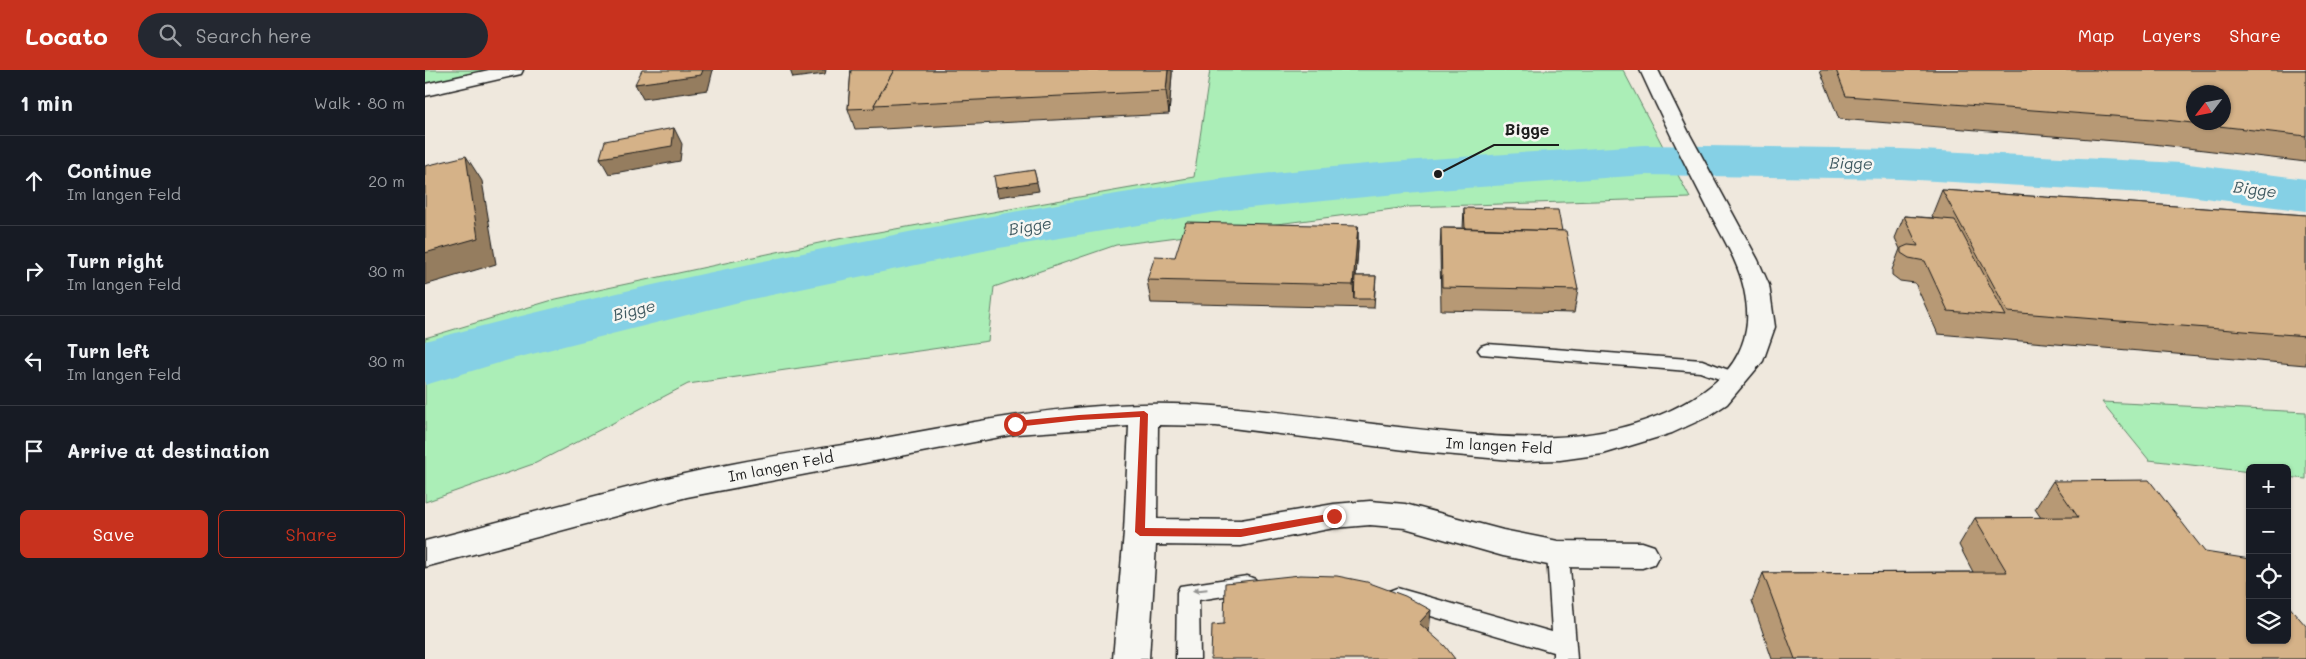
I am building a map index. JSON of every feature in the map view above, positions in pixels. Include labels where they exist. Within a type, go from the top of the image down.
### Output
[{"type":"street","points":[[425,90],[514,70]]},
{"type":"street","name":"Im langen Feld","points":[[425,554],[687,485],[1015,424],[1144,414],[1216,416],[1482,448],[1560,448],[1603,443],[1662,426],[1697,410],[1717,397],[1736,378],[1749,361],[1762,327],[1761,309],[1756,285],[1746,260],[1678,131],[1649,70]]},
{"type":"street","points":[[1131,659],[1140,532],[1144,414]]},
{"type":"street","points":[[1140,532],[1241,533],[1334,516],[1370,513],[1405,516],[1503,543],[1558,554],[1642,555]]},
{"type":"lane","points":[[1487,350],[1702,366],[1736,378]]},
{"type":"lane","points":[[1383,594],[1565,652],[1558,554]]},
{"type":"lane","points":[[1188,659],[1187,592],[1272,583]]},
{"type":"green space","points":[[425,70],[492,70],[425,84]]},
{"type":"green space","points":[[1210,70],[1623,70],[1690,198],[1408,207],[1116,245],[994,287],[988,341],[688,384],[536,463],[425,502],[425,338],[556,299],[838,239],[1194,177]]},
{"type":"green space","points":[[2102,402],[2306,412],[2306,479],[2291,477],[2291,464],[2246,464],[2246,472],[2149,460]]},
{"type":"building","points":[[642,70],[703,70],[701,75],[635,84]]},
{"type":"building","points":[[851,70],[894,70],[874,105],[875,108],[848,109]]},
{"type":"building","points":[[894,70],[1168,70],[1166,91],[874,105]]},
{"type":"building","points":[[1836,70],[2306,70],[2306,136],[2231,127],[2231,85],[2186,85],[2186,122],[1846,96]]},
{"type":"building","points":[[674,128],[672,146],[600,158],[605,141]]},
{"type":"building","points":[[466,156],[478,238],[425,253],[425,166]]},
{"type":"building","points":[[1034,170],[1037,182],[996,188],[994,176]]},
{"type":"building","points":[[1942,190],[2306,215],[2306,336],[2008,312]]},
{"type":"building","points":[[1464,208],[1558,210],[1562,231],[1465,228]]},
{"type":"building","points":[[1904,216],[1955,220],[2006,316],[1948,311],[1925,261],[1909,258],[1901,253],[1901,248],[1908,245],[1918,246]]},
{"type":"building","points":[[1186,222],[1358,226],[1353,285],[1147,280],[1155,256],[1175,257]]},
{"type":"building","points":[[1441,228],[1566,231],[1578,290],[1442,287]]},
{"type":"building","points":[[1355,276],[1376,276],[1374,299],[1354,299]]},
{"type":"building","points":[[2149,480],[2205,552],[2246,558],[2246,644],[2291,644],[2291,609],[2306,626],[2306,659],[1795,659],[1763,573],[2007,572],[1975,518],[2078,517],[2053,481]]},
{"type":"building","points":[[1300,575],[1337,576],[1367,582],[1405,596],[1431,610],[1419,623],[1445,646],[1455,659],[1211,659],[1212,625],[1224,624],[1225,583]]},
{"type":"waterway","name":"Bigge","points":[[425,363],[495,343],[745,282],[993,232],[1229,194],[1438,174],[1645,160],[1900,164],[2181,179],[2306,195]]},
{"type":"place","name":"Bigge","points":[[1438,174]]},
{"type":"route","points":[[1015,424],[1144,414],[1140,532],[1241,533],[1334,516]]}]
